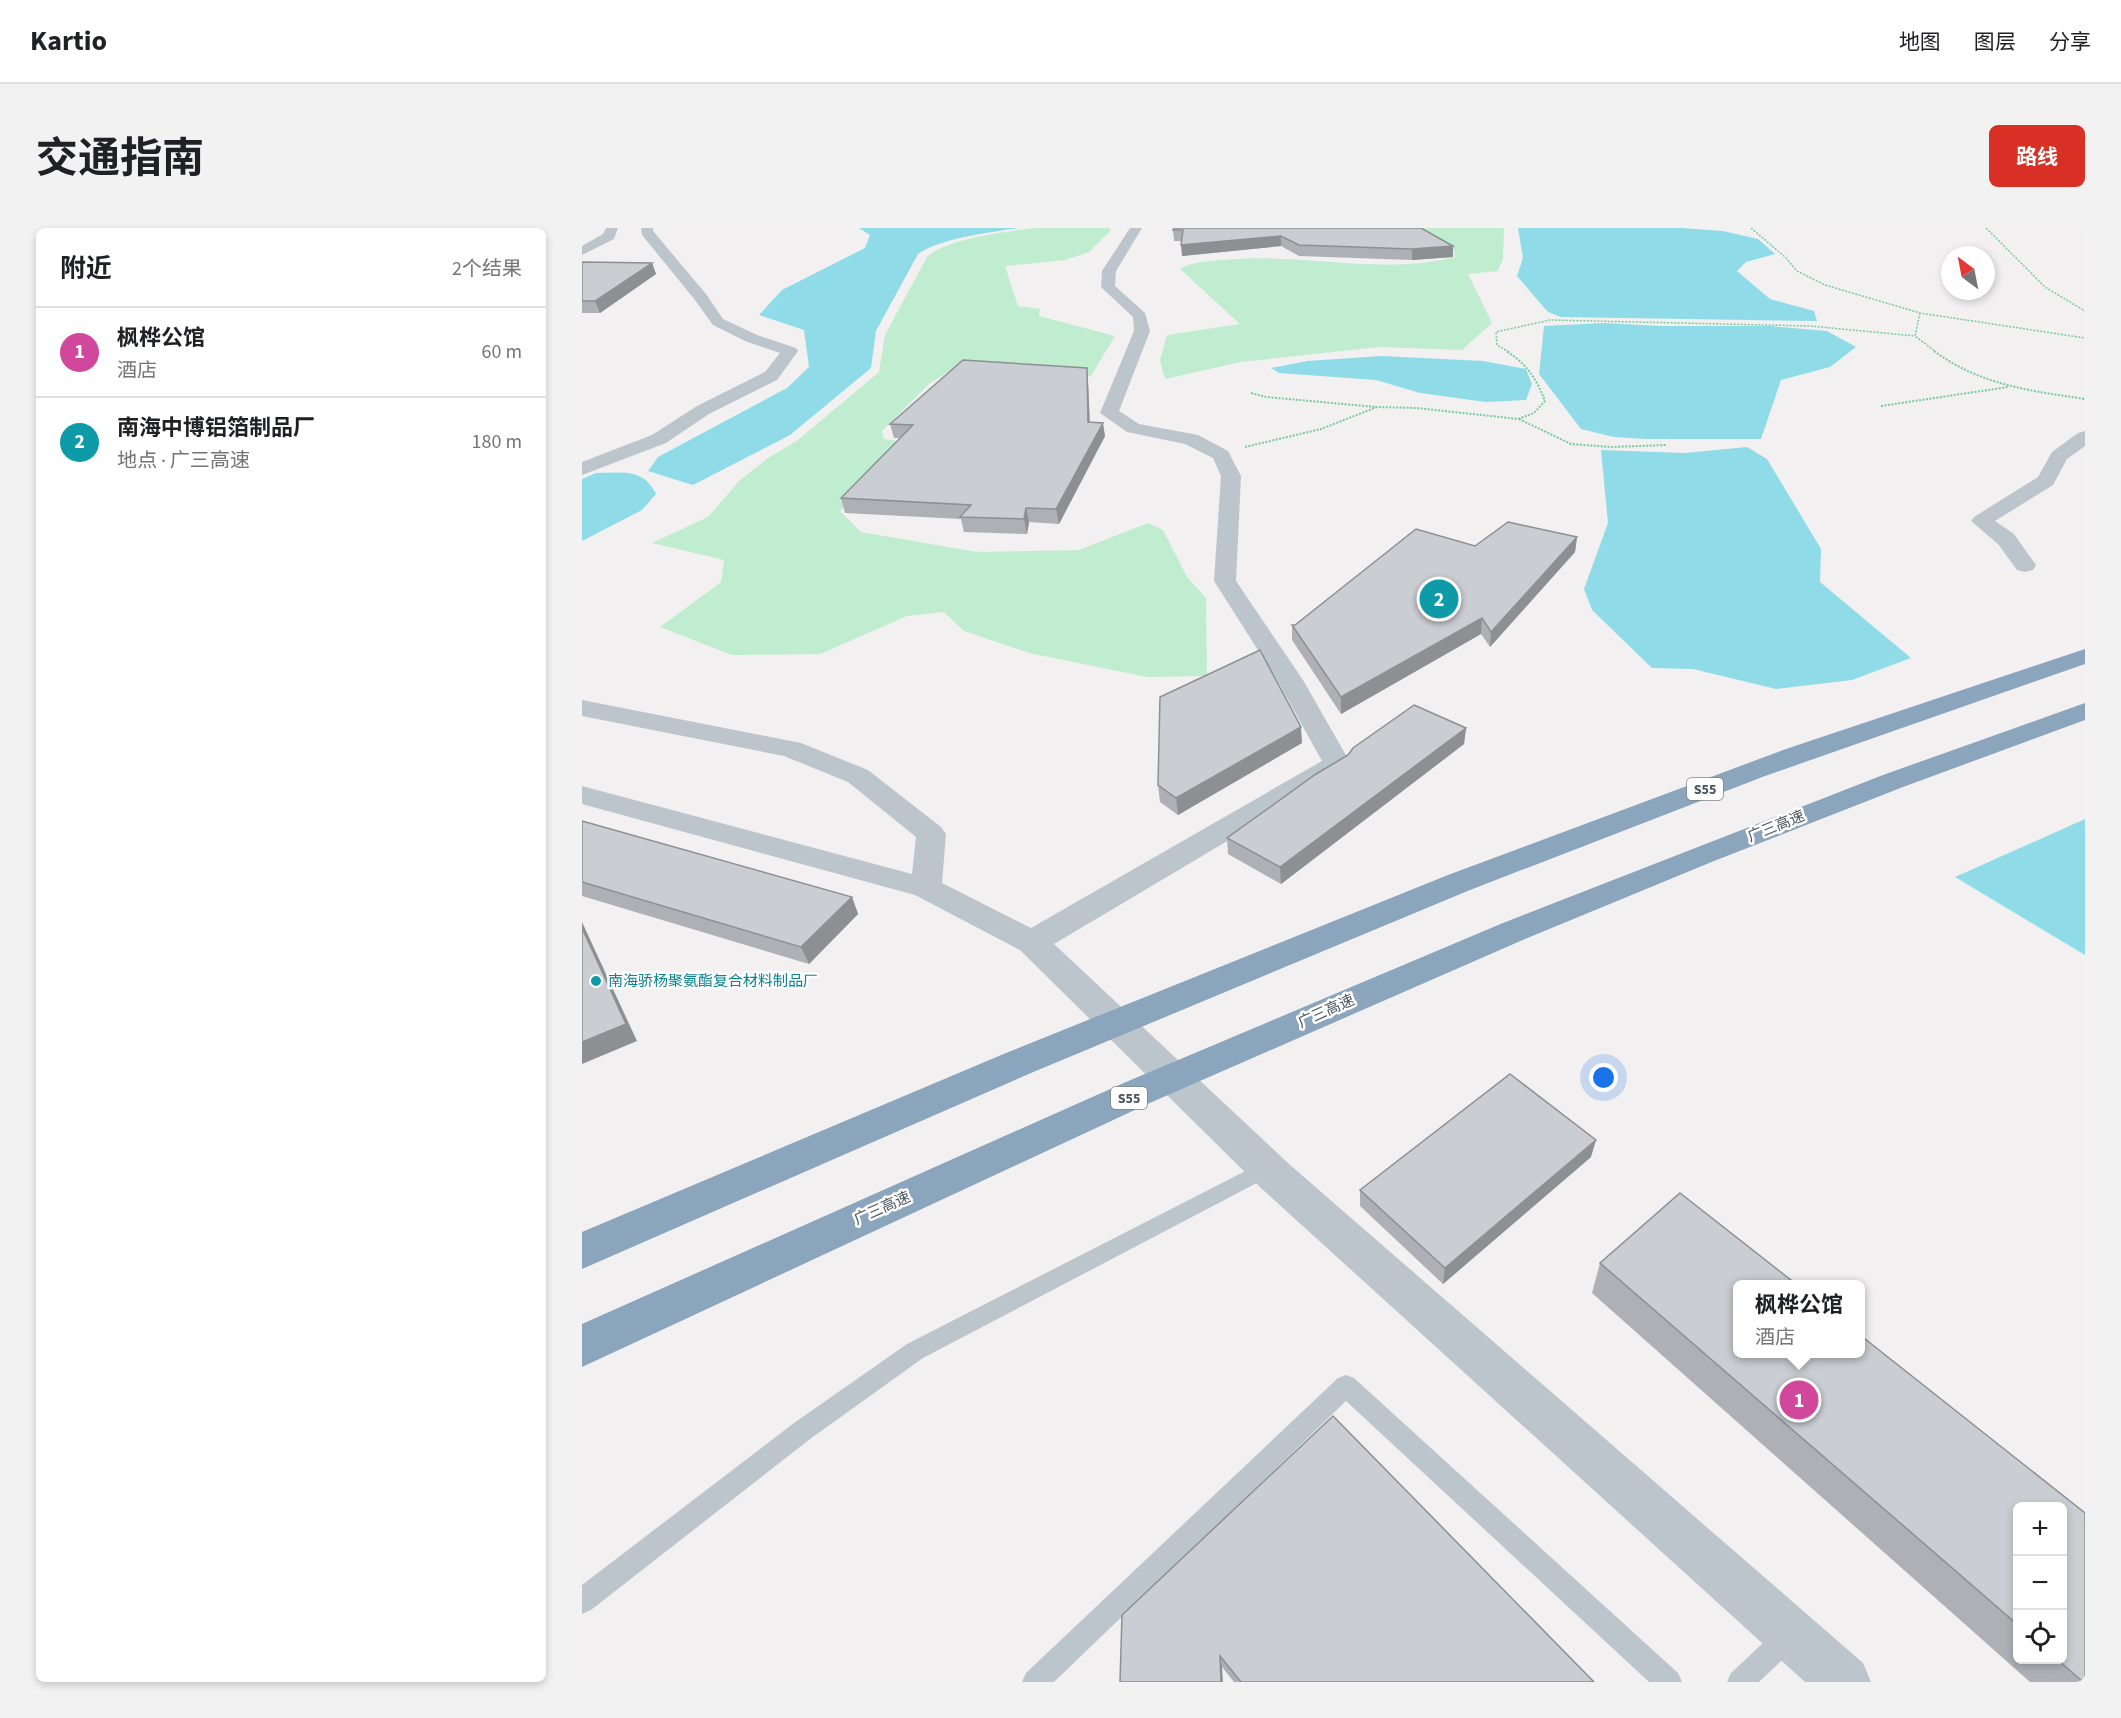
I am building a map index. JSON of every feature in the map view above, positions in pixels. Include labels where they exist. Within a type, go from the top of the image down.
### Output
[{"type":"highway","points":[[1974,694],[2085,641]]},
{"type":"highway","name":"S55","points":[[582,1251],[843,1137],[1330,934],[1756,770],[2085,657]]},
{"type":"highway","name":"广三高速","points":[[582,1346],[874,1211],[1385,985],[1827,806],[2085,711]]},
{"type":"street","points":[[582,251],[609,236],[612,228]]},
{"type":"street","points":[[582,469],[659,439],[703,410],[771,376],[790,351],[751,338],[718,322],[672,260],[656,245],[647,231],[648,228]]},
{"type":"street","points":[[1032,942],[1337,764],[1290,680],[1225,581],[1231,476],[1221,455],[1191,439],[1133,428],[1109,413],[1142,331],[1140,316],[1108,287],[1109,271],[1136,228]]},
{"type":"street","points":[[2025,565],[2006,539],[1981,521],[2046,481],[2059,456],[2085,437]]},
{"type":"street","points":[[582,708],[791,749],[858,776],[931,834],[926,888]]},
{"type":"street","points":[[582,795],[926,888],[1032,942],[1267,1168],[1844,1682]]},
{"type":"lane","points":[[582,1601],[802,1431],[915,1351],[1267,1168]]},
{"type":"lane","points":[[1035,1682],[1346,1386],[1669,1682]]},
{"type":"lane","points":[[1740,1682],[1791,1635]]},
{"type":"path","points":[[1751,228],[1785,257],[1797,271],[1825,285],[1920,313],[2085,338]]},
{"type":"path","points":[[1986,228],[2044,287],[2085,311]]},
{"type":"path","points":[[1915,336],[1920,313]]},
{"type":"path","points":[[1518,419],[1534,413],[1545,401],[1534,373],[1524,361],[1497,345],[1496,332],[1550,320],[1810,326],[1915,336],[1952,364],[2008,387],[2085,399]]},
{"type":"path","points":[[1881,406],[2008,387]]},
{"type":"path","points":[[1251,393],[1266,398],[1418,408],[1518,419],[1571,444],[1611,447],[1666,445]]},
{"type":"path","points":[[1217,453],[1321,429],[1377,407]]},
{"type":"green space","points":[[1035,228],[1110,228],[1110,231],[1089,252],[1065,260],[1005,266],[1018,306],[1040,309],[1039,316],[1115,336],[1091,376],[957,366],[929,384],[882,431],[884,439],[904,442],[840,511],[861,532],[977,552],[1079,550],[1148,523],[1163,530],[1187,577],[1206,598],[1207,676],[1147,677],[1029,653],[964,631],[944,612],[907,616],[820,654],[732,655],[660,627],[721,582],[724,560],[652,543],[708,517],[740,480],[768,458],[798,440],[879,372],[885,335],[927,257],[936,250],[963,241]]},
{"type":"green space","points":[[1412,228],[1504,228],[1503,259],[1498,271],[1468,274],[1492,323],[1462,350],[1379,347],[1241,362],[1165,379],[1160,361],[1167,335],[1240,324],[1180,269],[1202,262],[1253,258],[1398,264],[1455,257],[1454,250]]},
{"type":"water","points":[[859,228],[1019,228],[953,240],[928,248],[918,254],[876,331],[871,368],[790,435],[693,485],[648,471],[658,457],[787,388],[809,367],[804,330],[759,315],[782,290],[865,248],[870,235]]},
{"type":"water","points":[[1518,228],[1682,228],[1723,231],[1758,239],[1775,254],[1746,262],[1737,271],[1770,299],[1814,311],[1817,321],[1561,317],[1548,312],[1517,276],[1523,258]]},
{"type":"water","points":[[1604,323],[1661,326],[1770,326],[1827,331],[1856,347],[1830,367],[1781,380],[1761,439],[1614,437],[1581,429],[1539,374],[1544,326]]},
{"type":"water","points":[[1382,356],[1483,361],[1526,369],[1532,384],[1526,400],[1486,402],[1420,393],[1376,380],[1279,373],[1271,368],[1308,361]]},
{"type":"water","points":[[1747,447],[1767,459],[1821,549],[1820,582],[1911,658],[1852,680],[1776,689],[1693,669],[1652,668],[1592,610],[1584,589],[1608,523],[1601,450],[1685,453]]},
{"type":"water","points":[[596,473],[623,473],[638,476],[651,486],[656,494],[642,510],[582,541],[582,479]]},
{"type":"water","points":[[2085,819],[2085,955],[1955,877]]},
{"type":"building","points":[[1174,228],[1421,228],[1453,246],[1412,249],[1299,245],[1281,236],[1181,245],[1183,230],[1173,230]]},
{"type":"building","points":[[582,262],[652,263],[595,301],[582,301]]},
{"type":"building","points":[[963,360],[1087,368],[1088,422],[1103,423],[1056,509],[1026,508],[1024,519],[960,517],[971,505],[841,498],[913,425],[890,424]]},
{"type":"building","points":[[1508,522],[1577,537],[1491,632],[1482,618],[1341,697],[1292,625],[1295,625],[1416,529],[1475,546]]},
{"type":"building","points":[[1260,650],[1301,727],[1176,798],[1158,785],[1160,697]]},
{"type":"building","points":[[1414,705],[1466,728],[1280,867],[1227,838],[1316,774],[1348,755],[1353,748]]},
{"type":"building","points":[[582,821],[852,897],[801,947],[582,882]]},
{"type":"building","name":"南海骄杨聚氨酯复合材料制品厂","points":[[582,928],[626,1024],[582,1042]]},
{"type":"building","points":[[1510,1074],[1596,1140],[1445,1268],[1360,1190]]},
{"type":"building","points":[[1680,1193],[1791,1280],[1733,1280],[1733,1358],[1865,1358],[1865,1339],[2085,1513],[2085,1682],[2063,1664],[2067,1664],[2067,1502],[2013,1502],[2013,1621],[1600,1263]]},
{"type":"building","points":[[1333,1416],[1594,1682],[1241,1682],[1220,1656],[1221,1682],[1120,1682],[1122,1615]]},
{"type":"place","name":"南海中博铝箔制品厂","points":[[1439,599]]},
{"type":"place","name":"南海骄杨聚氨酯复合材料制品厂","points":[[596,981]]},
{"type":"place","name":"枫桦公馆","points":[[1799,1400]]}]
